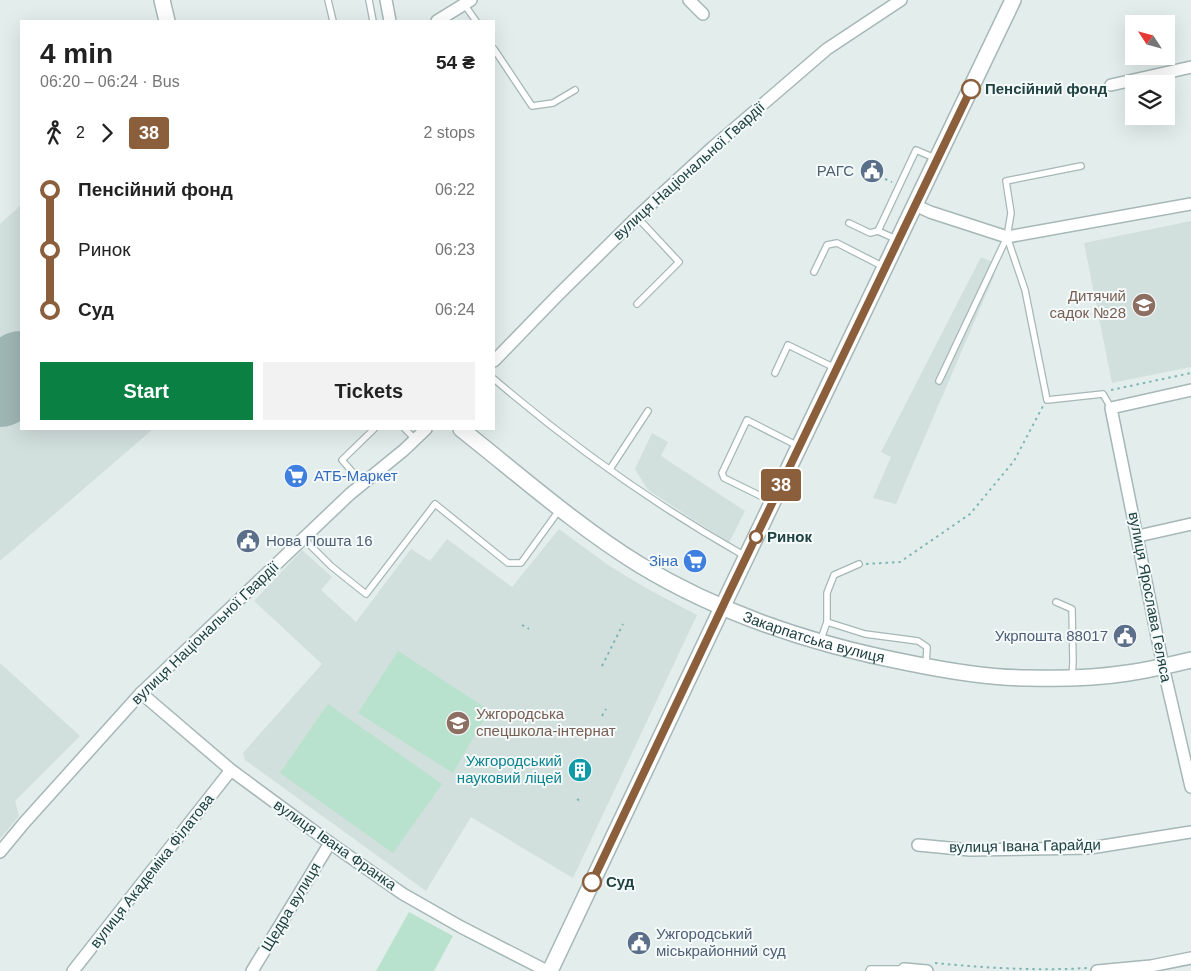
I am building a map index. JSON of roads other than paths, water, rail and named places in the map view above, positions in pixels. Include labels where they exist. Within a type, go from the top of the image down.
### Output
[{"type":"street","points":[[162,0],[167,20]]},
{"type":"street","points":[[386,0],[390,20]]},
{"type":"street","points":[[689,0],[703,14]]},
{"type":"street","name":"вулиця Національної Гвардії","points":[[495,360],[637,217],[713,146],[827,49],[901,0]]},
{"type":"street","points":[[549,971],[1013,0]]},
{"type":"street","points":[[439,20],[468,2]]},
{"type":"street","points":[[1111,85],[1191,67]]},
{"type":"street","points":[[916,205],[930,212],[1007,237],[1191,204]]},
{"type":"street","points":[[1110,408],[1191,390]]},
{"type":"street","name":"вулиця Ярослава Геляса","points":[[1110,408],[1138,536],[1163,666],[1191,787]]},
{"type":"street","name":"вулиця Національної Гвардії","points":[[0,852],[141,693],[302,538],[362,483],[404,450],[425,430]]},
{"type":"street","name":"Закарпатська вулиця","points":[[462,430],[592,532],[640,564],[701,599],[820,642],[926,667],[992,676],[1027,678],[1072,678],[1128,674],[1191,660]]},
{"type":"street","points":[[1138,536],[1191,524]]},
{"type":"street","name":"вулиця Івана Франка","points":[[141,693],[231,770],[403,894],[462,927],[549,971]]},
{"type":"street","name":"вулиця Академіка Філатова","points":[[73,971],[231,770]]},
{"type":"street","name":"вулиця Івана Гарайди","points":[[918,845],[970,850],[1090,848],[1191,832]]},
{"type":"street","name":"Щедра вулиця","points":[[252,971],[330,843]]},
{"type":"street","points":[[1094,969],[1150,966],[1191,958]]},
{"type":"street","points":[[904,970],[927,967]]},
{"type":"lane","points":[[328,0],[333,20]]},
{"type":"lane","points":[[369,0],[373,20]]},
{"type":"lane","points":[[468,2],[476,20]]},
{"type":"lane","points":[[495,50],[532,106],[553,103],[575,90]]},
{"type":"lane","points":[[878,231],[916,150],[938,160]]},
{"type":"lane","points":[[939,381],[1007,237],[1011,213],[1006,180],[1081,166]]},
{"type":"lane","points":[[637,217],[679,262],[637,304]]},
{"type":"lane","points":[[849,223],[870,233],[878,231],[899,241]]},
{"type":"lane","points":[[1007,237],[1025,290],[1047,400],[1102,394],[1110,408]]},
{"type":"lane","points":[[814,272],[827,245],[837,243],[886,268]]},
{"type":"lane","points":[[775,373],[788,345],[837,369]]},
{"type":"lane","points":[[495,381],[646,495],[746,557]]},
{"type":"lane","points":[[610,469],[648,411]]},
{"type":"lane","points":[[773,502],[724,478],[722,473],[726,464],[747,420],[799,446]]},
{"type":"lane","points":[[362,483],[342,460],[373,430]]},
{"type":"lane","points":[[406,430],[415,439]]},
{"type":"lane","points":[[302,538],[331,566],[366,594],[435,504],[508,563],[521,563],[561,508]]},
{"type":"lane","points":[[820,642],[827,622],[827,593],[834,575],[859,564]]},
{"type":"lane","points":[[1056,602],[1072,609],[1074,662],[1072,678]]},
{"type":"lane","points":[[827,622],[865,634],[918,641],[926,647],[926,667]]},
{"type":"lane","points":[[869,971],[870,969],[904,970]]},
{"type":"place","name":"Пенсійний фонд","points":[[971,89]]},
{"type":"place","name":"РАГС","points":[[872,171]]},
{"type":"place","name":"Дитячий садок №28","points":[[1144,305]]},
{"type":"place","name":"АТБ-Маркет","points":[[296,476]]},
{"type":"place","name":"Ринок","points":[[756,537]]},
{"type":"place","name":"Нова Пошта 16","points":[[248,541]]},
{"type":"place","name":"Зіна","points":[[695,561]]},
{"type":"place","name":"Укрпошта 88017","points":[[1125,636]]},
{"type":"place","name":"Ужгородська спецшкола-інтернат","points":[[458,723]]},
{"type":"place","name":"Ужгородський науковий ліцей","points":[[580,770]]},
{"type":"place","name":"Суд","points":[[592,882]]},
{"type":"place","name":"Ужгородський міськрайонний суд","points":[[639,943]]}]
